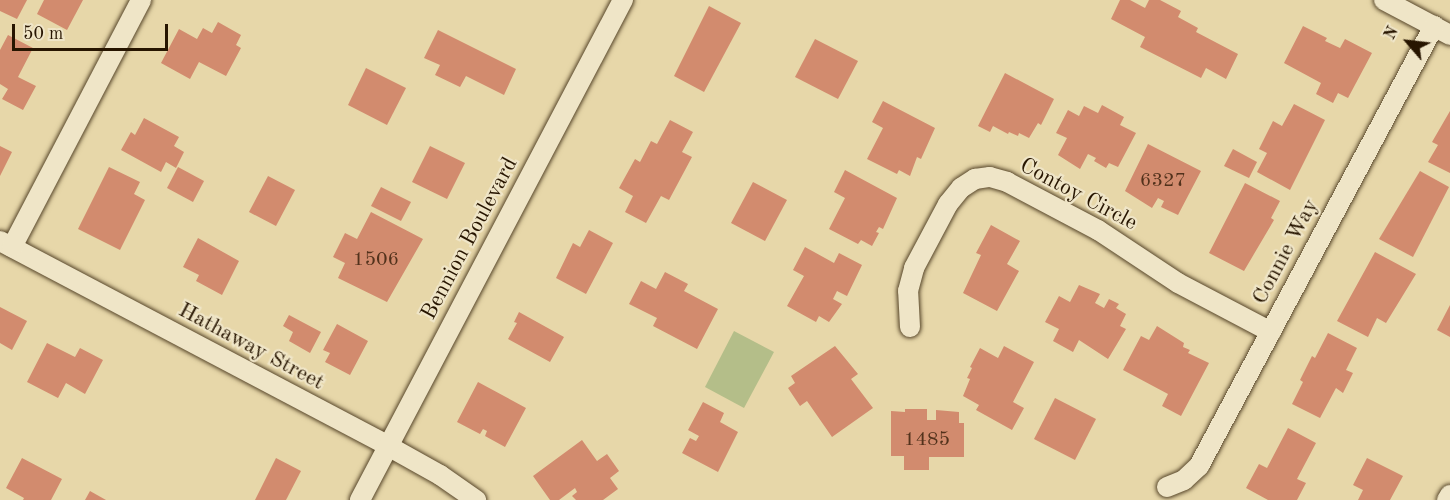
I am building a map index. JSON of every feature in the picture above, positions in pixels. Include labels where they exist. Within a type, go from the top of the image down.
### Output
[{"type":"street","points":[[6,244],[141,0]]},
{"type":"street","name":"Bennion Boulevard","points":[[360,500],[624,0]]},
{"type":"street","points":[[1384,0],[1442,31]]},
{"type":"street","name":"Connie Way","points":[[1167,487],[1184,480],[1199,466],[1271,332],[1442,31]]},
{"type":"street","name":"Contoy Circle","points":[[910,327],[908,291],[914,268],[948,204],[961,188],[975,179],[990,177],[1007,182],[1098,230],[1178,283],[1271,332]]},
{"type":"street","name":"Hathaway Street","points":[[6,244],[388,446],[440,475],[476,500]]},
{"type":"street","points":[[1447,500],[1450,495]]},
{"type":"green space","points":[[734,331],[774,352],[744,408],[705,387]]},
{"type":"building","points":[[0,0],[27,0],[17,19],[0,11]]},
{"type":"building","points":[[44,0],[83,0],[67,30],[37,14]]},
{"type":"building","points":[[1120,0],[1130,0],[1145,8],[1149,0],[1160,0],[1181,11],[1178,17],[1198,28],[1196,32],[1238,54],[1226,79],[1206,68],[1201,78],[1140,47],[1145,37],[1111,19]]},
{"type":"building","points":[[709,6],[741,23],[704,92],[674,76]]},
{"type":"building","points":[[218,22],[241,35],[236,45],[241,48],[226,76],[199,62],[190,79],[161,63],[179,29],[197,39],[203,28],[212,33]]},
{"type":"building","points":[[1303,26],[1327,38],[1325,41],[1340,48],[1345,39],[1372,53],[1348,98],[1338,93],[1333,103],[1316,94],[1321,83],[1284,63]]},
{"type":"building","points":[[438,30],[516,69],[504,95],[466,76],[460,87],[435,75],[440,65],[424,58]]},
{"type":"building","points":[[8,35],[33,48],[18,77],[36,86],[23,110],[2,99],[8,89],[0,84],[0,50]]},
{"type":"building","points":[[815,39],[858,61],[838,99],[795,77]]},
{"type":"building","points":[[366,68],[406,88],[387,125],[348,105]]},
{"type":"building","points":[[1005,73],[1054,99],[1041,125],[1038,123],[1029,138],[1019,133],[1018,136],[1009,132],[1008,134],[993,126],[990,132],[978,126]]},
{"type":"building","points":[[883,101],[935,128],[921,159],[917,157],[910,176],[899,170],[897,174],[867,159],[883,128],[872,122]]},
{"type":"building","points":[[1294,104],[1325,120],[1290,190],[1257,172],[1267,153],[1259,149],[1273,121],[1282,126]]},
{"type":"building","points":[[1102,105],[1124,117],[1120,125],[1136,133],[1118,167],[1109,163],[1106,168],[1094,161],[1096,158],[1088,154],[1080,169],[1058,155],[1067,138],[1056,133],[1068,110],[1079,116],[1084,106],[1098,113]]},
{"type":"building","points":[[1450,111],[1450,173],[1428,162],[1438,145],[1432,142]]},
{"type":"building","points":[[144,118],[179,137],[174,146],[184,152],[176,168],[166,162],[161,172],[121,150],[131,132],[135,135]]},
{"type":"building","points":[[670,120],[693,132],[682,152],[692,157],[669,200],[661,196],[646,223],[625,212],[633,196],[619,188],[635,159],[640,162],[651,141],[657,144]]},
{"type":"building","points":[[1148,144],[1201,171],[1178,215],[1161,207],[1164,201],[1158,198],[1152,208],[1125,191]]},
{"type":"building","points":[[0,146],[12,152],[0,176]]},
{"type":"building","points":[[430,146],[465,163],[447,199],[412,182]]},
{"type":"building","points":[[1233,149],[1257,162],[1249,178],[1224,166]]},
{"type":"building","points":[[109,167],[140,182],[134,194],[145,200],[120,250],[78,229]]},
{"type":"building","points":[[178,167],[204,181],[193,202],[167,188]]},
{"type":"building","points":[[845,170],[897,198],[883,229],[879,227],[876,232],[879,233],[872,246],[861,240],[858,244],[829,229],[845,198],[834,192]]},
{"type":"building","points":[[1420,171],[1449,187],[1413,257],[1379,239]]},
{"type":"building","points":[[268,176],[295,190],[276,226],[249,212]]},
{"type":"building","points":[[753,182],[787,200],[765,241],[731,223]]},
{"type":"building","points":[[1245,183],[1280,201],[1271,218],[1274,220],[1244,271],[1209,253]]},
{"type":"building","points":[[381,187],[411,202],[401,221],[371,206]]},
{"type":"building","points":[[371,212],[423,239],[387,302],[338,278],[345,263],[333,257],[345,233],[357,239]]},
{"type":"building","points":[[991,225],[1020,241],[1007,264],[1019,271],[997,311],[963,293],[981,255],[976,253]]},
{"type":"building","points":[[589,230],[613,243],[586,294],[556,278],[573,243],[580,247]]},
{"type":"building","points":[[198,238],[239,261],[222,295],[196,281],[199,275],[183,267]]},
{"type":"building","points":[[805,247],[834,263],[839,253],[862,265],[847,296],[837,291],[833,299],[842,304],[829,322],[819,316],[816,322],[787,306],[804,276],[793,270]]},
{"type":"building","points":[[1375,252],[1416,274],[1386,323],[1377,318],[1368,337],[1337,321]]},
{"type":"building","points":[[665,272],[688,284],[684,291],[718,309],[697,349],[653,326],[657,318],[629,304],[641,281],[656,289]]},
{"type":"building","points":[[1079,285],[1100,294],[1095,303],[1104,308],[1109,299],[1119,304],[1116,308],[1126,314],[1120,326],[1126,329],[1108,359],[1079,340],[1073,352],[1053,341],[1059,329],[1045,322],[1059,296],[1070,302]]},
{"type":"building","points":[[1450,305],[1450,337],[1437,330]]},
{"type":"building","points":[[0,307],[27,321],[12,350],[0,343]]},
{"type":"building","points":[[519,312],[564,337],[550,362],[508,339],[517,323],[514,322]]},
{"type":"building","points":[[289,315],[321,332],[310,353],[289,341],[293,332],[283,326]]},
{"type":"building","points":[[337,324],[368,341],[350,375],[325,362],[330,353],[323,350]]},
{"type":"building","points":[[1157,326],[1184,343],[1183,347],[1190,350],[1188,353],[1209,363],[1181,416],[1162,406],[1168,394],[1123,370],[1141,336],[1149,340]]},
{"type":"building","points":[[1328,333],[1357,348],[1346,370],[1353,373],[1343,393],[1336,388],[1320,418],[1292,404],[1303,382],[1300,380],[1312,356],[1315,358]]},
{"type":"building","points":[[47,343],[75,357],[80,348],[103,360],[85,394],[66,383],[58,398],[27,382]]},
{"type":"building","points":[[835,346],[858,374],[851,379],[873,408],[832,437],[807,401],[800,406],[788,388],[795,383],[791,376]]},
{"type":"building","points":[[1004,346],[1034,362],[1013,402],[1024,408],[1012,430],[976,410],[979,405],[963,396],[970,379],[967,378],[972,368],[970,367],[980,348],[998,358]]},
{"type":"building","points":[[478,382],[526,408],[505,447],[485,436],[487,431],[483,429],[480,434],[457,422]]},
{"type":"building","points":[[1055,398],[1096,419],[1075,460],[1034,439]]},
{"type":"building","points":[[703,402],[724,413],[720,422],[738,432],[718,472],[682,453],[690,438],[696,441],[699,436],[688,430]]},
{"type":"building","points":[[905,409],[927,409],[927,420],[936,420],[936,410],[959,412],[959,423],[964,423],[964,457],[929,457],[929,470],[904,470],[904,456],[891,456],[891,411],[905,412]]},
{"type":"building","points":[[1288,428],[1316,443],[1297,479],[1306,483],[1297,500],[1268,500],[1246,488],[1259,464],[1267,468]]},
{"type":"building","points":[[582,440],[597,461],[607,454],[619,471],[610,478],[618,489],[603,500],[576,500],[572,496],[577,492],[575,488],[559,500],[550,500],[533,476]]},
{"type":"building","points":[[22,458],[62,479],[51,500],[23,500],[24,498],[6,488]]},
{"type":"building","points":[[276,458],[301,471],[286,500],[255,500]]},
{"type":"building","points":[[1367,458],[1403,476],[1390,500],[1358,500],[1363,490],[1353,485]]},
{"type":"building","points":[[90,491],[106,500],[85,500]]}]
